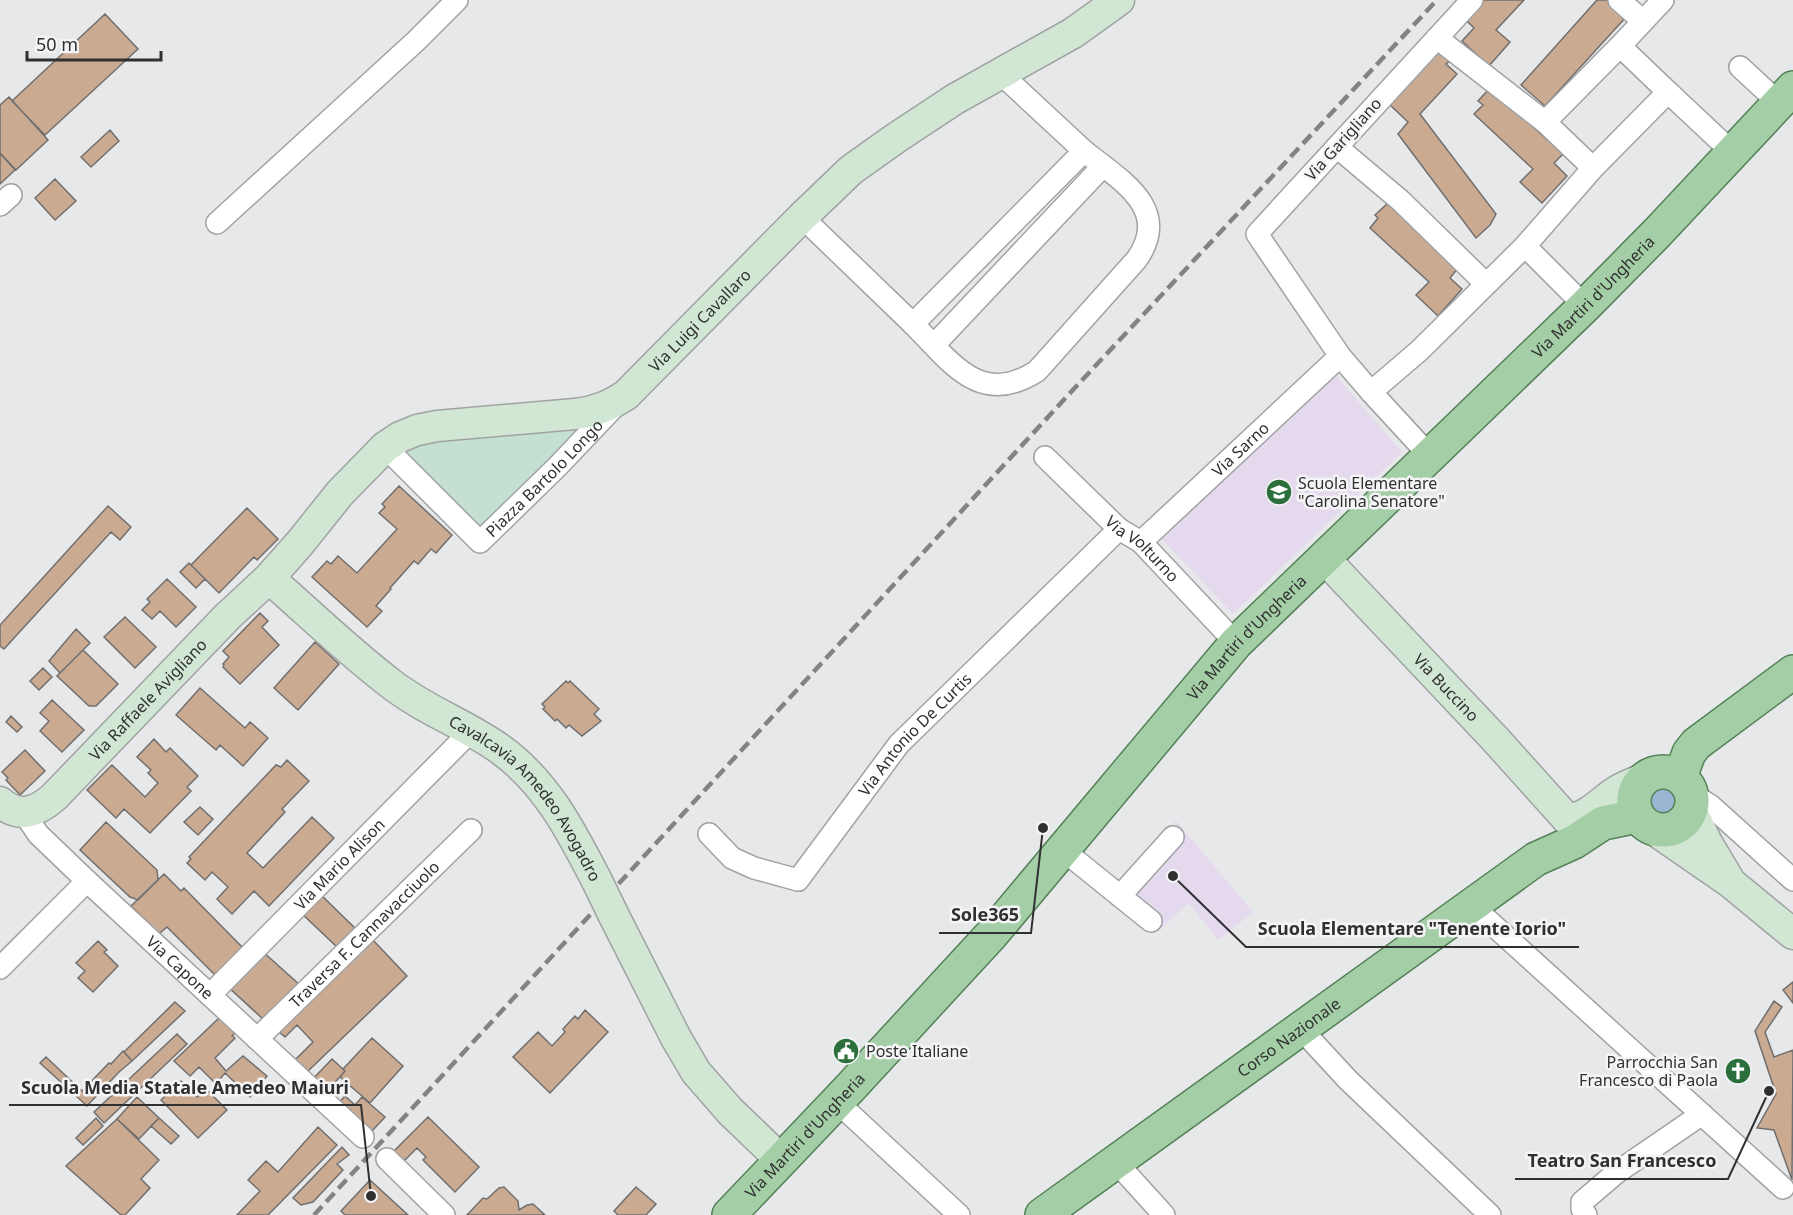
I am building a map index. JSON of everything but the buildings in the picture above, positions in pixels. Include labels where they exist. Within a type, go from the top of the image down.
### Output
[{"type":"main road","name":"Via Martiri d'Ungheria","points":[[729,1215],[992,934],[1236,643],[1585,306],[1786,96]]},
{"type":"main road","name":"Corso Nazionale","points":[[1042,1215],[1536,859],[1574,842],[1603,823],[1645,823],[1672,830],[1687,819],[1689,753],[1696,744],[1793,672]]},
{"type":"main road","name":"Corso Nazionale","points":[[1643,779],[1651,774],[1671,773],[1688,794]]},
{"type":"main road","points":[[1643,779],[1637,787],[1634,807],[1645,823]]},
{"type":"street","points":[[217,223],[416,41],[457,0]]},
{"type":"street","name":"Via Luigi Cavallaro","points":[[269,578],[340,493],[386,447],[400,437],[417,430],[437,426],[591,412],[626,395],[831,188],[869,157],[924,119],[999,73],[1073,33],[1119,0]]},
{"type":"street","name":"Via Garigliano","points":[[1340,356],[1257,234],[1472,0]]},
{"type":"street","points":[[1619,0],[1643,21]]},
{"type":"street","points":[[1545,122],[1663,0]]},
{"type":"street","points":[[1437,38],[1545,122],[1593,168]]},
{"type":"street","points":[[1620,46],[1733,153]]},
{"type":"street","points":[[1740,67],[1786,96]]},
{"type":"street","points":[[802,217],[969,378],[986,384],[1004,386],[1022,381],[1037,371],[1137,259],[1146,246],[1150,231],[1149,215],[1142,201],[1083,151],[999,73]]},
{"type":"street","points":[[1371,392],[1420,350],[1525,246],[1593,168],[1668,92]]},
{"type":"street","points":[[1337,147],[1401,201],[1486,284]]},
{"type":"street","points":[[913,324],[1083,151]]},
{"type":"street","points":[[934,345],[1103,166]]},
{"type":"street","points":[[1525,246],[1585,306]]},
{"type":"street","points":[[1340,356],[1429,455]]},
{"type":"street","name":"Via Sarno","points":[[1141,543],[1340,356]]},
{"type":"street","name":"Piazza Bartolo Longo","points":[[386,447],[480,542],[557,468],[626,395]]},
{"type":"street","name":"Via Volturno","points":[[1045,457],[1119,529],[1141,543],[1236,643]]},
{"type":"street","name":"Via Antonio De Curtis","points":[[709,834],[732,858],[754,868],[798,880],[899,744],[1119,529]]},
{"type":"street","name":"Via Buccino","points":[[1324,558],[1496,740],[1567,819]]},
{"type":"street","name":"Cavalcavia Amedeo Avogadro","points":[[269,578],[390,683],[416,702],[471,731],[506,754],[541,787],[564,819],[676,1038],[696,1072],[730,1111],[781,1160]]},
{"type":"street","name":"Via Raffaele Avigliano","points":[[12,807],[34,811],[54,797],[219,625],[269,578]]},
{"type":"street","name":"Via Mario Alison","points":[[210,995],[471,731]]},
{"type":"street","name":"Corso Nazionale","points":[[1536,859],[1546,844],[1561,831],[1567,819],[1585,814],[1616,792],[1643,779]]},
{"type":"street","points":[[1688,794],[1711,806],[1793,880]]},
{"type":"street","points":[[1688,794],[1707,843],[1731,883]]},
{"type":"street","name":"Via Capone","points":[[12,807],[87,881],[363,1137]]},
{"type":"street","points":[[1645,823],[1731,883],[1793,934]]},
{"type":"street","name":"Traversa F. Cannavacciuolo","points":[[257,1039],[471,830]]},
{"type":"street","points":[[1120,896],[1173,837]]},
{"type":"street","points":[[1063,850],[1150,921]]},
{"type":"street","points":[[0,968],[87,881]]},
{"type":"street","points":[[1471,905],[1783,1188]]},
{"type":"street","points":[[1300,1028],[1348,1080],[1490,1215]]},
{"type":"street","points":[[837,1102],[959,1215]]},
{"type":"street","points":[[1586,1215],[1582,1209],[1582,1202],[1616,1173],[1702,1114]]},
{"type":"street","points":[[387,1159],[444,1215]]},
{"type":"street","points":[[1115,1161],[1164,1215]]},
{"type":"shaded area","name":"Scuola Elementare \"Carolina Senatore\"","points":[[1329,368],[1402,452],[1233,614],[1156,533]]},
{"type":"shaded area","points":[[1176,821],[1253,912],[1218,940],[1189,903],[1157,932],[1076,867],[1115,885]]},
{"type":"green space","points":[[583,427],[478,533],[399,453],[423,444]]},
{"type":"water","points":[[1663,786],[1674,791],[1679,802],[1674,813],[1663,818],[1652,813],[1647,802],[1652,791]]},
{"type":"railway","points":[[314,1215],[1071,392],[1437,0]]},
{"type":"place","name":"Scuola Elementare \"Carolina Senatore\"","points":[[1279,492]]},
{"type":"place","name":"Sole365","points":[[1043,828]]},
{"type":"place","name":"Scuola Elementare \"Tenente Iorio\"","points":[[1173,876]]},
{"type":"place","name":"Poste Italiane","points":[[846,1051]]},
{"type":"place","name":"Parrocchia San Francesco di Paola","points":[[1738,1071]]},
{"type":"place","name":"Teatro San Francesco","points":[[1769,1091]]},
{"type":"place","name":"Scuola Media Statale Amedeo Maiuri","points":[[371,1196]]}]
